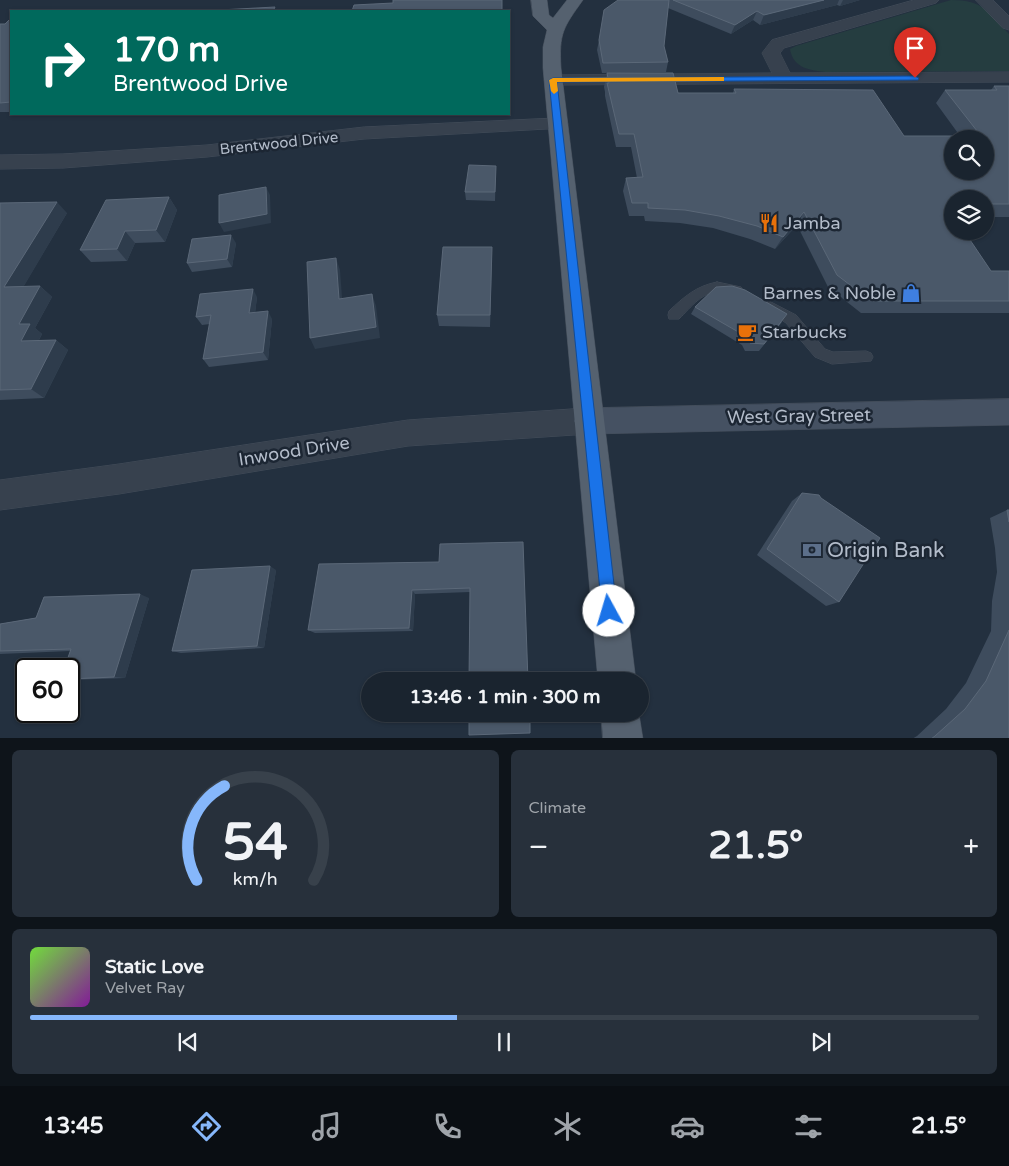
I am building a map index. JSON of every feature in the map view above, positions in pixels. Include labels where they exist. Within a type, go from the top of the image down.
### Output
[{"type":"main road","points":[[539,0],[541,16],[554,28]]},
{"type":"main road","points":[[575,0],[554,28],[551,50],[616,672]]},
{"type":"main road","name":"West Gray Street","points":[[589,421],[1009,412]]},
{"type":"main road","points":[[621,722],[623,738]]},
{"type":"street","points":[[784,79],[771,53],[778,44],[931,0]]},
{"type":"street","points":[[984,0],[1009,25]]},
{"type":"street","points":[[553,80],[1009,78]]},
{"type":"street","name":"Brentwood Drive","points":[[0,162],[63,161],[207,151],[364,133],[421,129],[558,124]]},
{"type":"street","name":"Inwood Drive","points":[[0,495],[119,479],[408,433],[589,421]]},
{"type":"lane","points":[[674,315],[697,293],[709,287],[730,288],[746,294]]},
{"type":"lane","points":[[759,300],[791,319],[820,353],[832,358],[866,356]]},
{"type":"green space","points":[[951,0],[971,2],[978,5],[990,14],[1009,34],[1009,71],[825,72],[798,64],[794,60],[790,49],[796,46]]},
{"type":"building","points":[[393,0],[502,0],[502,10],[352,10],[354,5],[393,3]]},
{"type":"building","points":[[618,0],[669,0],[664,46],[668,62],[603,63],[599,40],[604,10]]},
{"type":"building","points":[[673,0],[824,0],[764,15],[757,11],[735,25]]},
{"type":"building","points":[[275,7],[274,10],[220,10]]},
{"type":"building","points":[[10,20],[10,102],[0,103],[0,24],[5,24]]},
{"type":"building","points":[[607,73],[673,73],[678,93],[736,93],[734,89],[873,90],[904,136],[944,136],[944,180],[994,180],[994,130],[976,130],[945,90],[997,90],[994,86],[1009,86],[1009,204],[994,204],[994,190],[944,190],[944,240],[970,240],[991,271],[1009,271],[1009,301],[871,301],[837,275],[804,212],[783,237],[757,226],[719,216],[685,210],[648,208],[648,203],[632,203],[626,178],[643,177],[634,134],[619,134],[607,83],[609,83]]},
{"type":"building","points":[[469,165],[496,166],[495,192],[465,192]]},
{"type":"building","points":[[266,187],[267,214],[219,223],[219,195]]},
{"type":"building","points":[[169,197],[156,230],[125,231],[117,249],[80,250],[106,200]]},
{"type":"building","points":[[57,202],[4,287],[40,286],[19,324],[30,324],[21,341],[56,340],[31,389],[0,390],[0,203]]},
{"type":"building","points":[[231,235],[227,259],[187,263],[192,239]]},
{"type":"building","points":[[443,247],[492,247],[490,315],[437,315]]},
{"type":"building","points":[[336,258],[339,299],[372,294],[376,327],[310,338],[307,262]]},
{"type":"building","name":"Starbucks","points":[[732,286],[745,290],[787,314],[764,344],[750,343],[747,337],[695,307],[716,287]]},
{"type":"building","points":[[253,289],[249,313],[268,311],[263,352],[203,359],[211,315],[196,317],[200,294]]},
{"type":"building","name":"Origin Bank","points":[[802,493],[819,495],[880,538],[839,602],[767,549]]},
{"type":"building","points":[[523,542],[528,672],[469,672],[470,588],[412,590],[409,628],[308,630],[319,564],[439,562],[440,544]]},
{"type":"building","points":[[270,566],[257,646],[172,651],[192,570]]},
{"type":"building","points":[[140,594],[114,677],[80,679],[80,658],[68,658],[71,649],[0,651],[0,624],[36,618],[44,597]]},
{"type":"building","points":[[1009,630],[1009,738],[932,738],[965,709],[986,681]]},
{"type":"building","points":[[469,722],[530,722],[530,733],[469,735]]},
{"type":"slow traffic","points":[[554,91],[553,80],[721,79]]},
{"type":"place","name":"Jamba","points":[[769,223]]},
{"type":"place","name":"Barnes & Noble","points":[[911,293]]},
{"type":"place","name":"Starbucks","points":[[747,332]]},
{"type":"place","name":"Origin Bank","points":[[812,550]]},
{"type":"route","points":[[609,611],[553,80],[915,78]]}]
